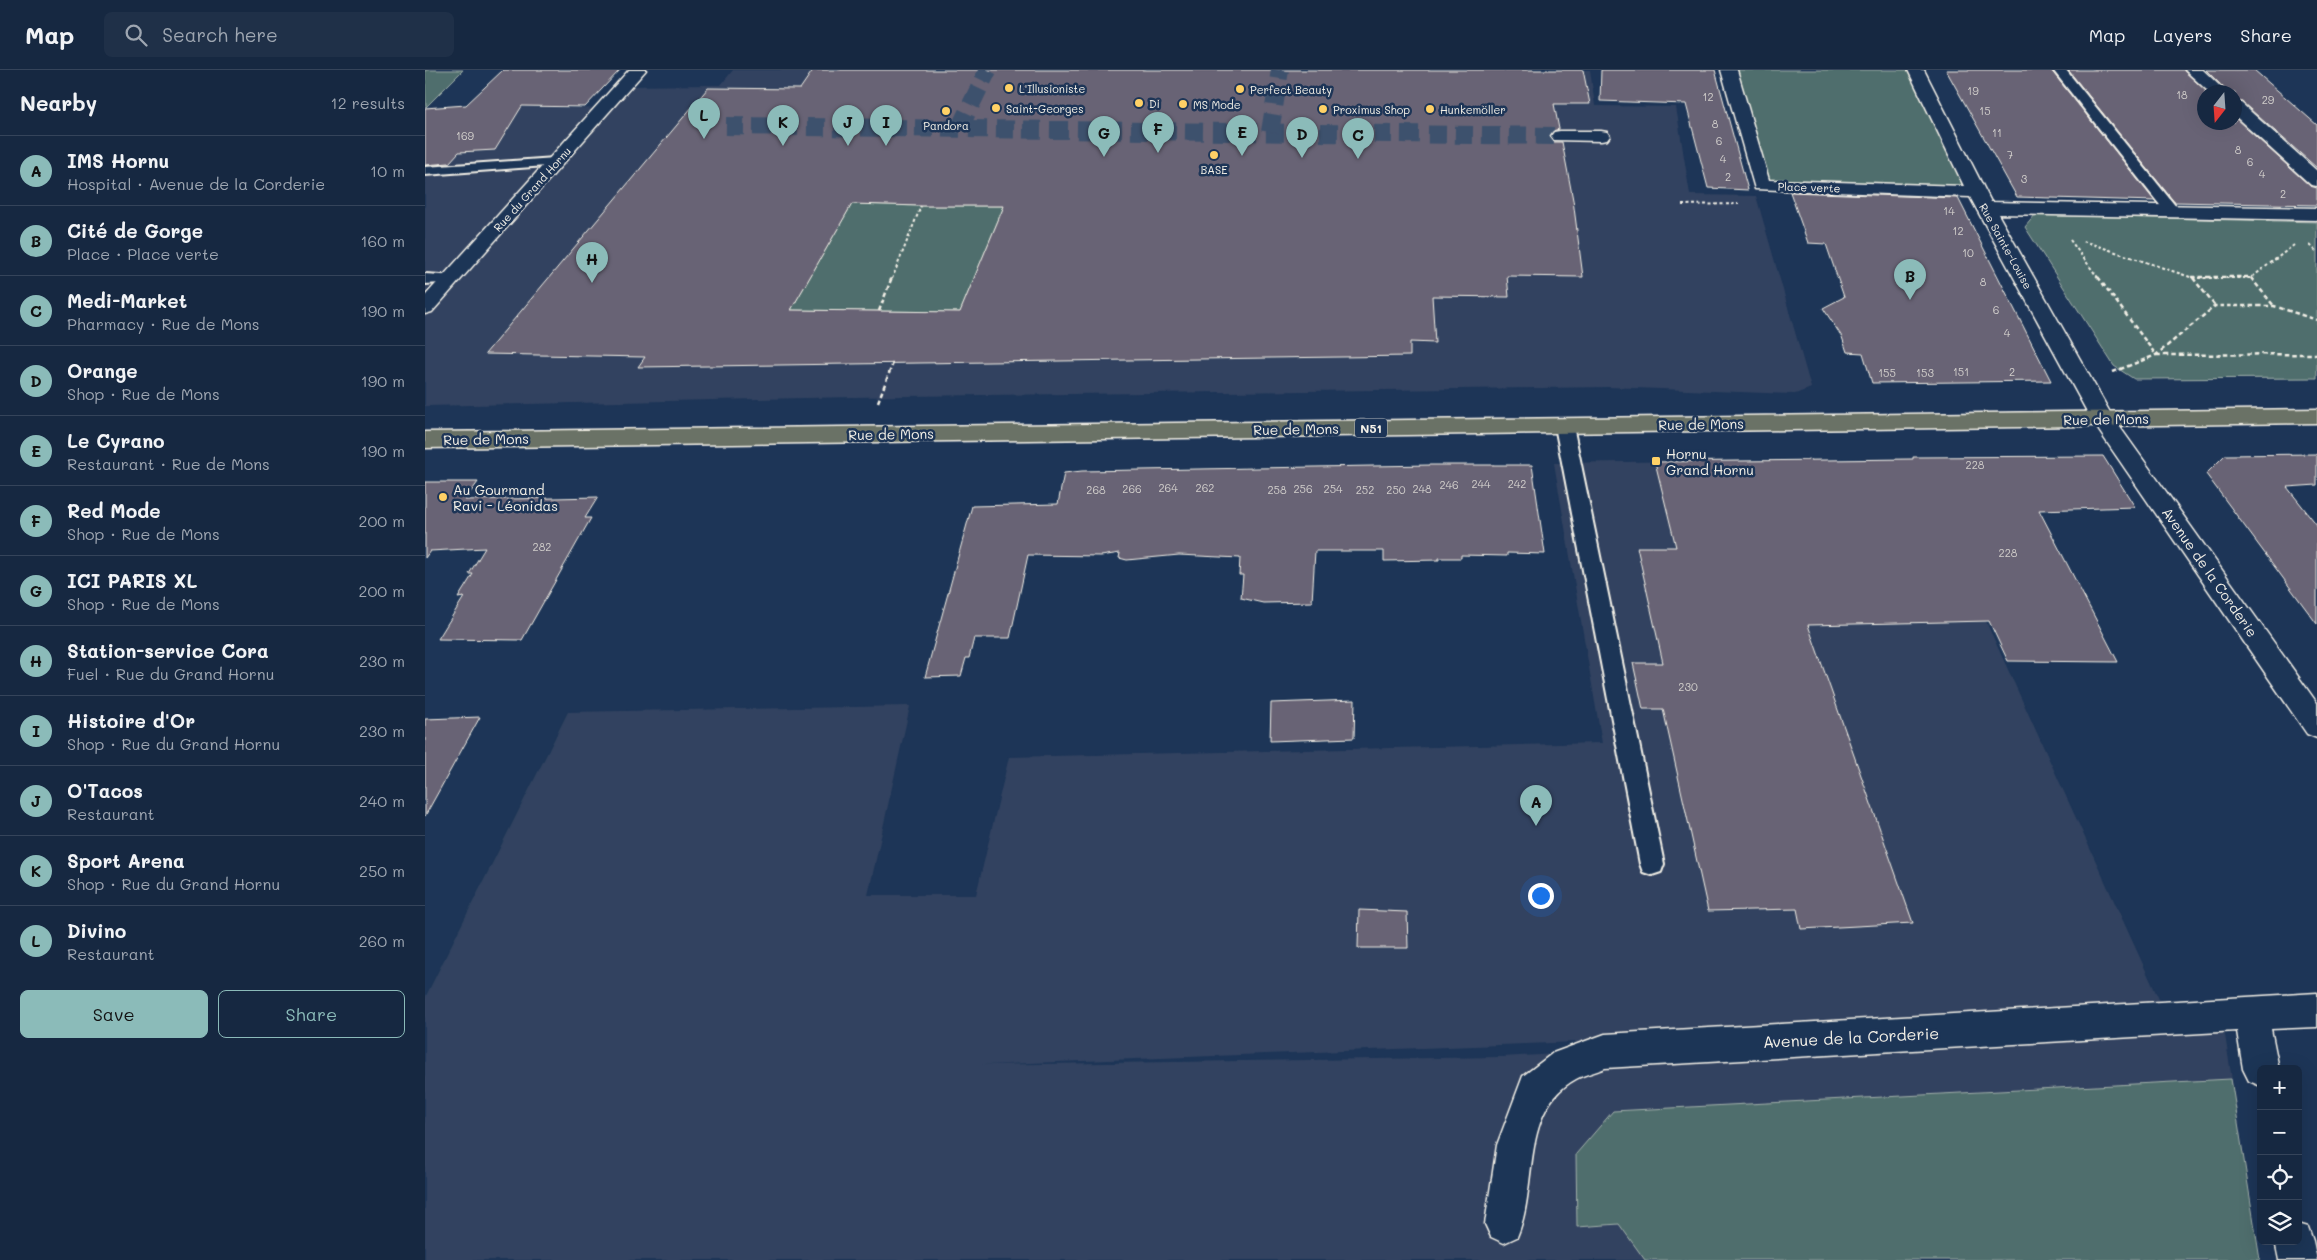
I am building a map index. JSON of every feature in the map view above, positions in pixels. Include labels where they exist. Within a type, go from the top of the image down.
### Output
[{"type":"main road","name":"Rue de Mons","points":[[425,440],[2317,416]]},
{"type":"street","name":"Rue du Grand Hornu","points":[[425,308],[638,70]]},
{"type":"street","name":"Place verte","points":[[1729,70],[1761,185],[2172,211],[2317,214]]},
{"type":"street","name":"Rue Sainte-Louise","points":[[1916,70],[1981,200],[2102,419]]},
{"type":"street","points":[[2193,70],[2211,85]]},
{"type":"street","points":[[2242,113],[2317,181]]},
{"type":"street","points":[[1561,136],[1601,136]]},
{"type":"street","name":"Avenue de la Corderie","points":[[2102,419],[2317,726]]},
{"type":"street","name":"Avenue de la Corderie","points":[[1504,1224],[1515,1145],[1536,1090],[1565,1065],[1605,1051],[2317,1010]]},
{"type":"street","points":[[2251,1014],[2260,1065]]},
{"type":"street","points":[[2295,1245],[2298,1260]]},
{"type":"lane","points":[[2059,70],[2172,211]]},
{"type":"lane","points":[[425,171],[555,162]]},
{"type":"lane","points":[[425,279],[451,279]]},
{"type":"lane","points":[[1564,426],[1652,864]]},
{"type":"path","points":[[1681,205],[1737,205],[1756,196],[1761,185]]},
{"type":"path","points":[[879,311],[921,206]]},
{"type":"path","points":[[2156,355],[2067,236],[2193,278],[2251,278],[2296,244]]},
{"type":"path","points":[[2193,278],[2215,306]]},
{"type":"path","points":[[2251,278],[2275,306]]},
{"type":"path","points":[[2083,385],[2156,355],[2215,306],[2275,306],[2317,320]]},
{"type":"path","points":[[2156,355],[2317,354]]},
{"type":"path","points":[[866,435],[893,363]]},
{"type":"shaded area","points":[[733,70],[1590,70],[1595,106],[1676,107],[1690,195],[1756,196],[1811,388],[1795,394],[1609,387],[902,396],[425,406],[425,105],[426,107],[475,104],[603,109],[624,86],[721,85]]},
{"type":"shaded area","points":[[1911,458],[2168,1019],[2222,1016],[2260,1260],[425,1260],[425,998],[568,712],[910,706],[868,895],[976,895],[1009,757],[1602,743],[1554,463]],"holes":[[[2126,1021],[1503,1057],[980,1065]]]},
{"type":"green space","points":[[425,70],[463,70],[426,107]]},
{"type":"green space","points":[[1729,70],[1916,70],[1976,192],[1761,185]]},
{"type":"green space","points":[[852,204],[1004,206],[960,312],[791,310]]},
{"type":"green space","points":[[2035,215],[2317,222],[2317,378],[2134,379],[2114,366],[2025,227]]},
{"type":"green space","points":[[2231,1079],[2260,1260],[1645,1260],[1619,1224],[1577,1227],[1576,1154],[1613,1111]]},
{"type":"building","points":[[503,70],[620,70],[585,107],[522,106],[495,150],[459,152],[449,163],[425,165],[425,108],[466,105]]},
{"type":"building","points":[[813,70],[1583,70],[1590,104],[1554,104],[1559,129],[1553,131],[1549,136],[1554,142],[1562,142],[1573,200],[1583,277],[1507,276],[1509,297],[1432,296],[1435,343],[1410,342],[1410,356],[638,367],[645,357],[485,354],[708,88],[800,89]],"holes":[[[852,204],[1004,206],[960,312],[791,310]]]},
{"type":"building","points":[[1601,70],[1715,70],[1748,190],[1708,188],[1686,104],[1600,101]]},
{"type":"building","points":[[1946,70],[2051,70],[2155,201],[2017,197]]},
{"type":"building","points":[[2068,70],[2183,70],[2199,85],[2197,85],[2197,130],[2242,130],[2242,124],[2310,186],[2317,188],[2317,205],[2174,202]]},
{"type":"building","points":[[2206,70],[2254,70],[2317,125],[2317,168],[2242,102],[2242,85],[2221,85]]},
{"type":"building","points":[[1790,192],[1958,198],[2051,381],[1872,383],[1863,353],[1847,352],[1842,337],[1823,308],[1844,297],[1826,244],[1808,243]]},
{"type":"building","points":[[2317,454],[2317,485],[2287,487],[2317,525],[2317,624],[2206,474],[2225,455]]},
{"type":"building","points":[[2103,456],[2135,507],[2039,510],[2118,662],[2008,661],[1989,621],[1808,625],[1913,923],[1801,929],[1797,909],[1708,911],[1663,709],[1643,709],[1633,663],[1663,663],[1637,547],[1676,547],[1655,462],[1913,459],[1913,457]]},
{"type":"building","points":[[1532,465],[1545,554],[1507,553],[1507,556],[1461,555],[1461,558],[1439,558],[1439,560],[1384,561],[1384,551],[1315,551],[1312,602],[1263,603],[1241,598],[1243,575],[1239,575],[1240,558],[1179,555],[1127,560],[1119,558],[1120,553],[1101,556],[1028,555],[1010,638],[974,638],[969,658],[966,658],[961,676],[925,677],[972,506],[1058,504],[1064,473],[1082,471]]},
{"type":"building","points":[[425,482],[478,482],[465,500],[598,497],[585,518],[591,518],[522,640],[438,639],[464,597],[458,598],[473,574],[469,574],[485,548],[430,551],[425,558]]},
{"type":"building","points":[[1355,700],[1354,738],[1270,741],[1271,703]]},
{"type":"building","points":[[480,717],[425,816],[425,719]]},
{"type":"building","points":[[1359,910],[1407,912],[1408,948],[1358,948]]},
{"type":"tunnel","points":[[959,129],[988,70]]},
{"type":"tunnel","points":[[1270,132],[1280,70]]},
{"type":"tunnel","points":[[726,126],[959,129]]},
{"type":"tunnel","points":[[959,129],[1560,136]]},
{"type":"place","name":"L'Illusioniste","points":[[1009,88]]},
{"type":"place","name":"Perfect Beauty","points":[[1240,89]]},
{"type":"place","name":"Di","points":[[1139,103]]},
{"type":"place","name":"MS Mode","points":[[1183,104]]},
{"type":"place","name":"Saint-Georges","points":[[996,108]]},
{"type":"place","name":"Proximus Shop","points":[[1323,109]]},
{"type":"place","name":"Hunkemöller","points":[[1430,109]]},
{"type":"place","name":"Pandora","points":[[946,111]]},
{"type":"place","name":"Divino","points":[[704,139]]},
{"type":"place","name":"Sport Arena","points":[[783,146]]},
{"type":"place","name":"O'Tacos","points":[[848,146]]},
{"type":"place","name":"Histoire d'Or","points":[[886,146]]},
{"type":"place","name":"Red Mode","points":[[1158,153]]},
{"type":"place","name":"BASE","points":[[1214,155]]},
{"type":"place","name":"Le Cyrano","points":[[1242,156]]},
{"type":"place","name":"ICI PARIS XL","points":[[1104,157]]},
{"type":"place","name":"Orange","points":[[1302,158]]},
{"type":"place","name":"Medi-Market","points":[[1358,159]]},
{"type":"place","name":"Station-service Cora","points":[[592,283]]},
{"type":"place","name":"Cité de Gorge","points":[[1910,300]]},
{"type":"place","name":"Hornu Grand Hornu","points":[[1656,461]]},
{"type":"place","name":"Au Gourmand Ravi - Léonidas","points":[[443,497]]},
{"type":"place","name":"IMS Hornu","points":[[1536,826]]}]
